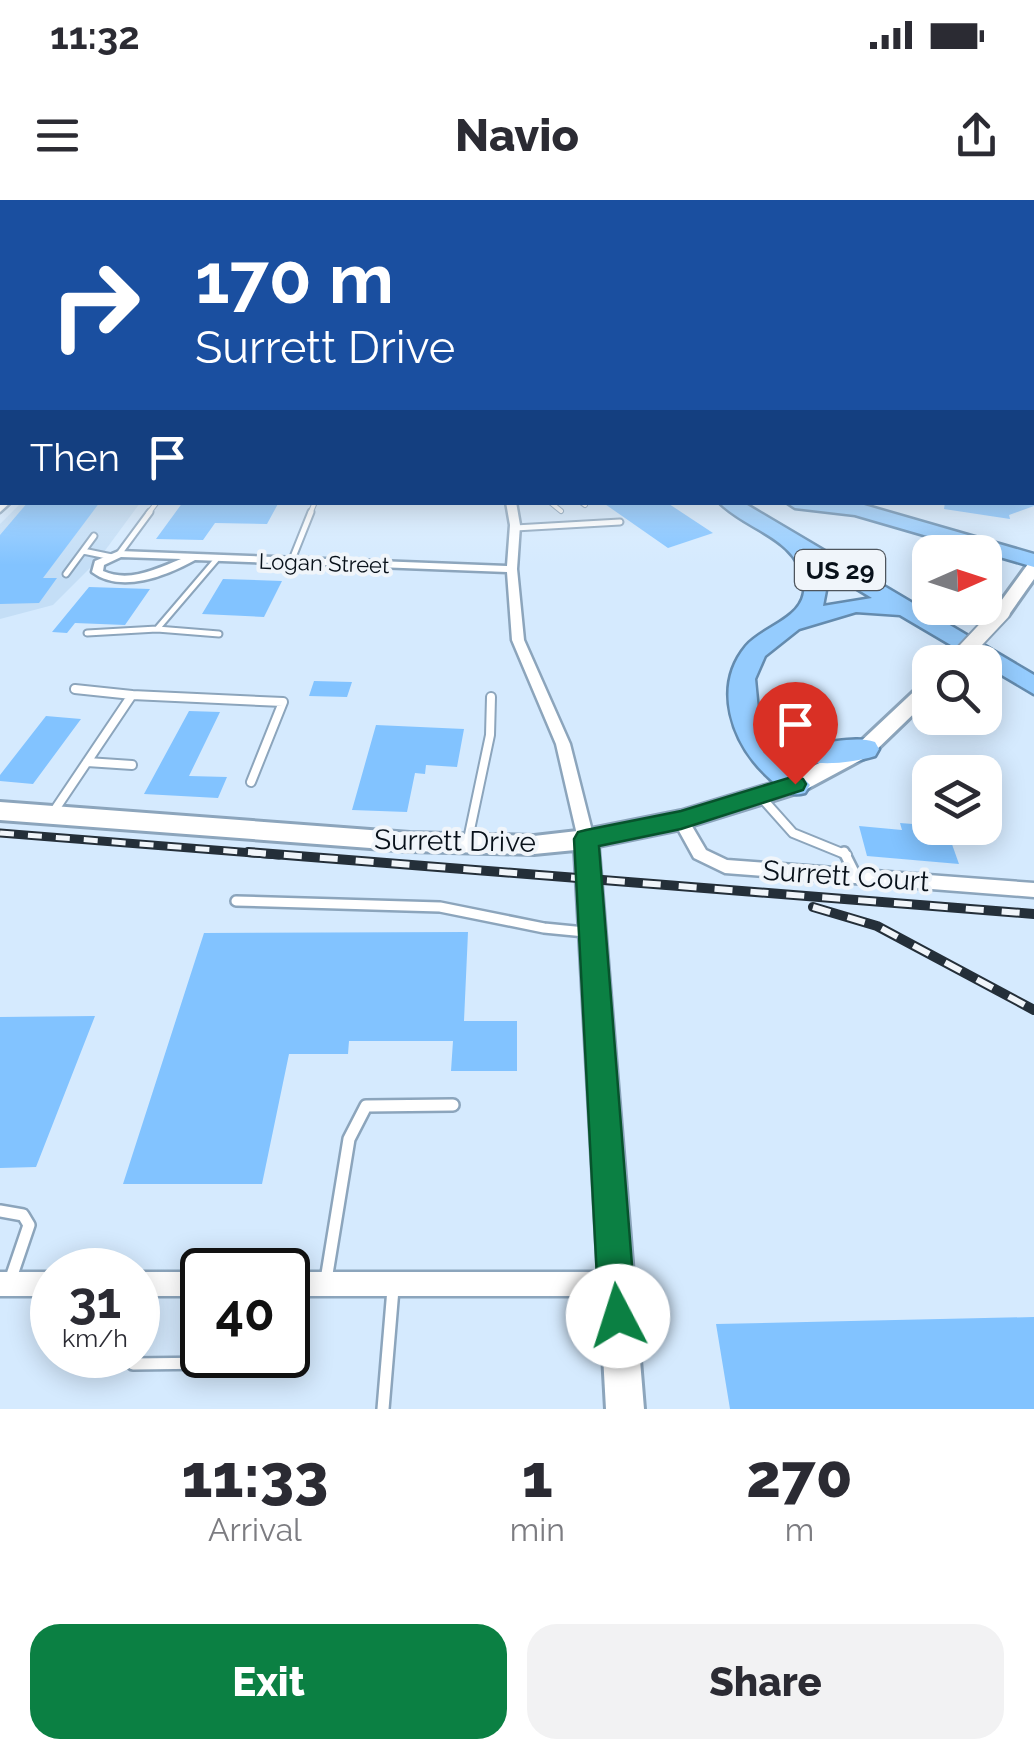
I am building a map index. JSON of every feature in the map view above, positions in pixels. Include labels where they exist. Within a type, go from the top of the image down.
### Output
[{"type":"highway","name":"US 29","points":[[733,505],[912,602]]},
{"type":"highway","name":"US 29","points":[[765,505],[833,539],[912,600]]},
{"type":"highway","points":[[813,505],[883,516],[1034,564]]},
{"type":"highway","points":[[833,539],[829,521],[839,516],[883,516]]},
{"type":"highway","points":[[769,527],[801,553],[812,568],[815,582],[809,610],[763,642],[746,660],[740,682],[746,722],[760,751],[795,784]]},
{"type":"highway","points":[[785,627],[854,604],[912,606]]},
{"type":"highway","name":"US 29","points":[[947,625],[1034,686]]},
{"type":"highway","points":[[970,625],[1034,662]]},
{"type":"highway","points":[[746,722],[777,746],[794,753],[865,749]]},
{"type":"street","points":[[511,505],[518,640],[563,744],[586,839],[625,1409]]},
{"type":"street","name":"Logan Street","points":[[116,555],[512,570]]},
{"type":"street","points":[[116,555],[100,563],[97,572],[119,579],[146,575],[190,559]]},
{"type":"street","points":[[971,645],[1002,612],[1034,564]]},
{"type":"street","name":"Surrett Drive","points":[[0,810],[467,844],[534,845],[681,820],[795,784],[865,749],[912,705]]},
{"type":"street","name":"Surrett Court","points":[[681,820],[700,854],[725,866],[1034,890]]},
{"type":"street","points":[[4,1284],[30,1284]]},
{"type":"street","points":[[310,1284],[615,1284]]},
{"type":"lane","points":[[83,551],[116,555],[155,505]]},
{"type":"lane","points":[[292,562],[314,505]]},
{"type":"lane","points":[[554,505],[561,510]]},
{"type":"lane","points":[[515,528],[620,522]]},
{"type":"lane","points":[[66,574],[94,536]]},
{"type":"lane","points":[[157,629],[216,560]]},
{"type":"lane","points":[[87,633],[157,629],[219,634]]},
{"type":"lane","points":[[75,689],[283,702],[251,782]]},
{"type":"lane","points":[[52,814],[132,694]]},
{"type":"lane","points":[[467,844],[490,735],[490,697]]},
{"type":"lane","points":[[87,762],[132,766]]},
{"type":"lane","points":[[760,796],[790,831],[844,850],[852,857],[856,876]]},
{"type":"lane","points":[[236,902],[440,906],[544,928],[590,933]]},
{"type":"lane","points":[[310,1264],[348,1139],[366,1106],[453,1105]]},
{"type":"lane","points":[[0,1212],[23,1215],[28,1225],[26,1244],[4,1284]]},
{"type":"lane","points":[[383,1409],[393,1284]]},
{"type":"shaded area","points":[[19,505],[139,505],[98,560],[53,605],[0,619],[0,524]]},
{"type":"building","points":[[25,505],[98,505],[43,578],[57,578],[39,603],[0,604],[0,535]]},
{"type":"building","points":[[181,505],[277,505],[267,524],[215,523],[203,540],[156,539]]},
{"type":"building","points":[[606,505],[671,505],[713,533],[668,548]]},
{"type":"building","points":[[945,505],[1034,505],[1009,515],[1010,519],[944,509]]},
{"type":"building","points":[[223,579],[282,581],[264,617],[202,614]]},
{"type":"building","points":[[89,587],[150,589],[125,625],[75,623],[67,633],[52,632]]},
{"type":"building","points":[[314,681],[352,682],[347,697],[309,696]]},
{"type":"building","points":[[189,711],[220,712],[189,776],[227,777],[218,798],[144,794]]},
{"type":"building","points":[[46,716],[81,719],[33,784],[0,781],[0,775]]},
{"type":"building","points":[[376,725],[464,729],[457,767],[426,765],[425,774],[415,773],[407,812],[352,810]]},
{"type":"building","points":[[900,823],[912,824],[912,845],[952,845],[959,864],[867,856],[859,826],[902,830]]},
{"type":"building","points":[[468,932],[464,1021],[517,1021],[517,1071],[451,1071],[453,1041],[349,1041],[348,1054],[289,1054],[262,1184],[123,1184],[204,933]]},
{"type":"building","points":[[95,1016],[36,1167],[0,1168],[0,1017]]},
{"type":"building","points":[[1034,1317],[1034,1409],[730,1409],[716,1324]]},
{"type":"railway","points":[[0,833],[279,855]]},
{"type":"railway","points":[[248,852],[1034,914]]},
{"type":"railway","points":[[813,907],[877,926],[1034,1010]]},
{"type":"route","points":[[618,1316],[586,839],[681,820],[795,784]]}]
